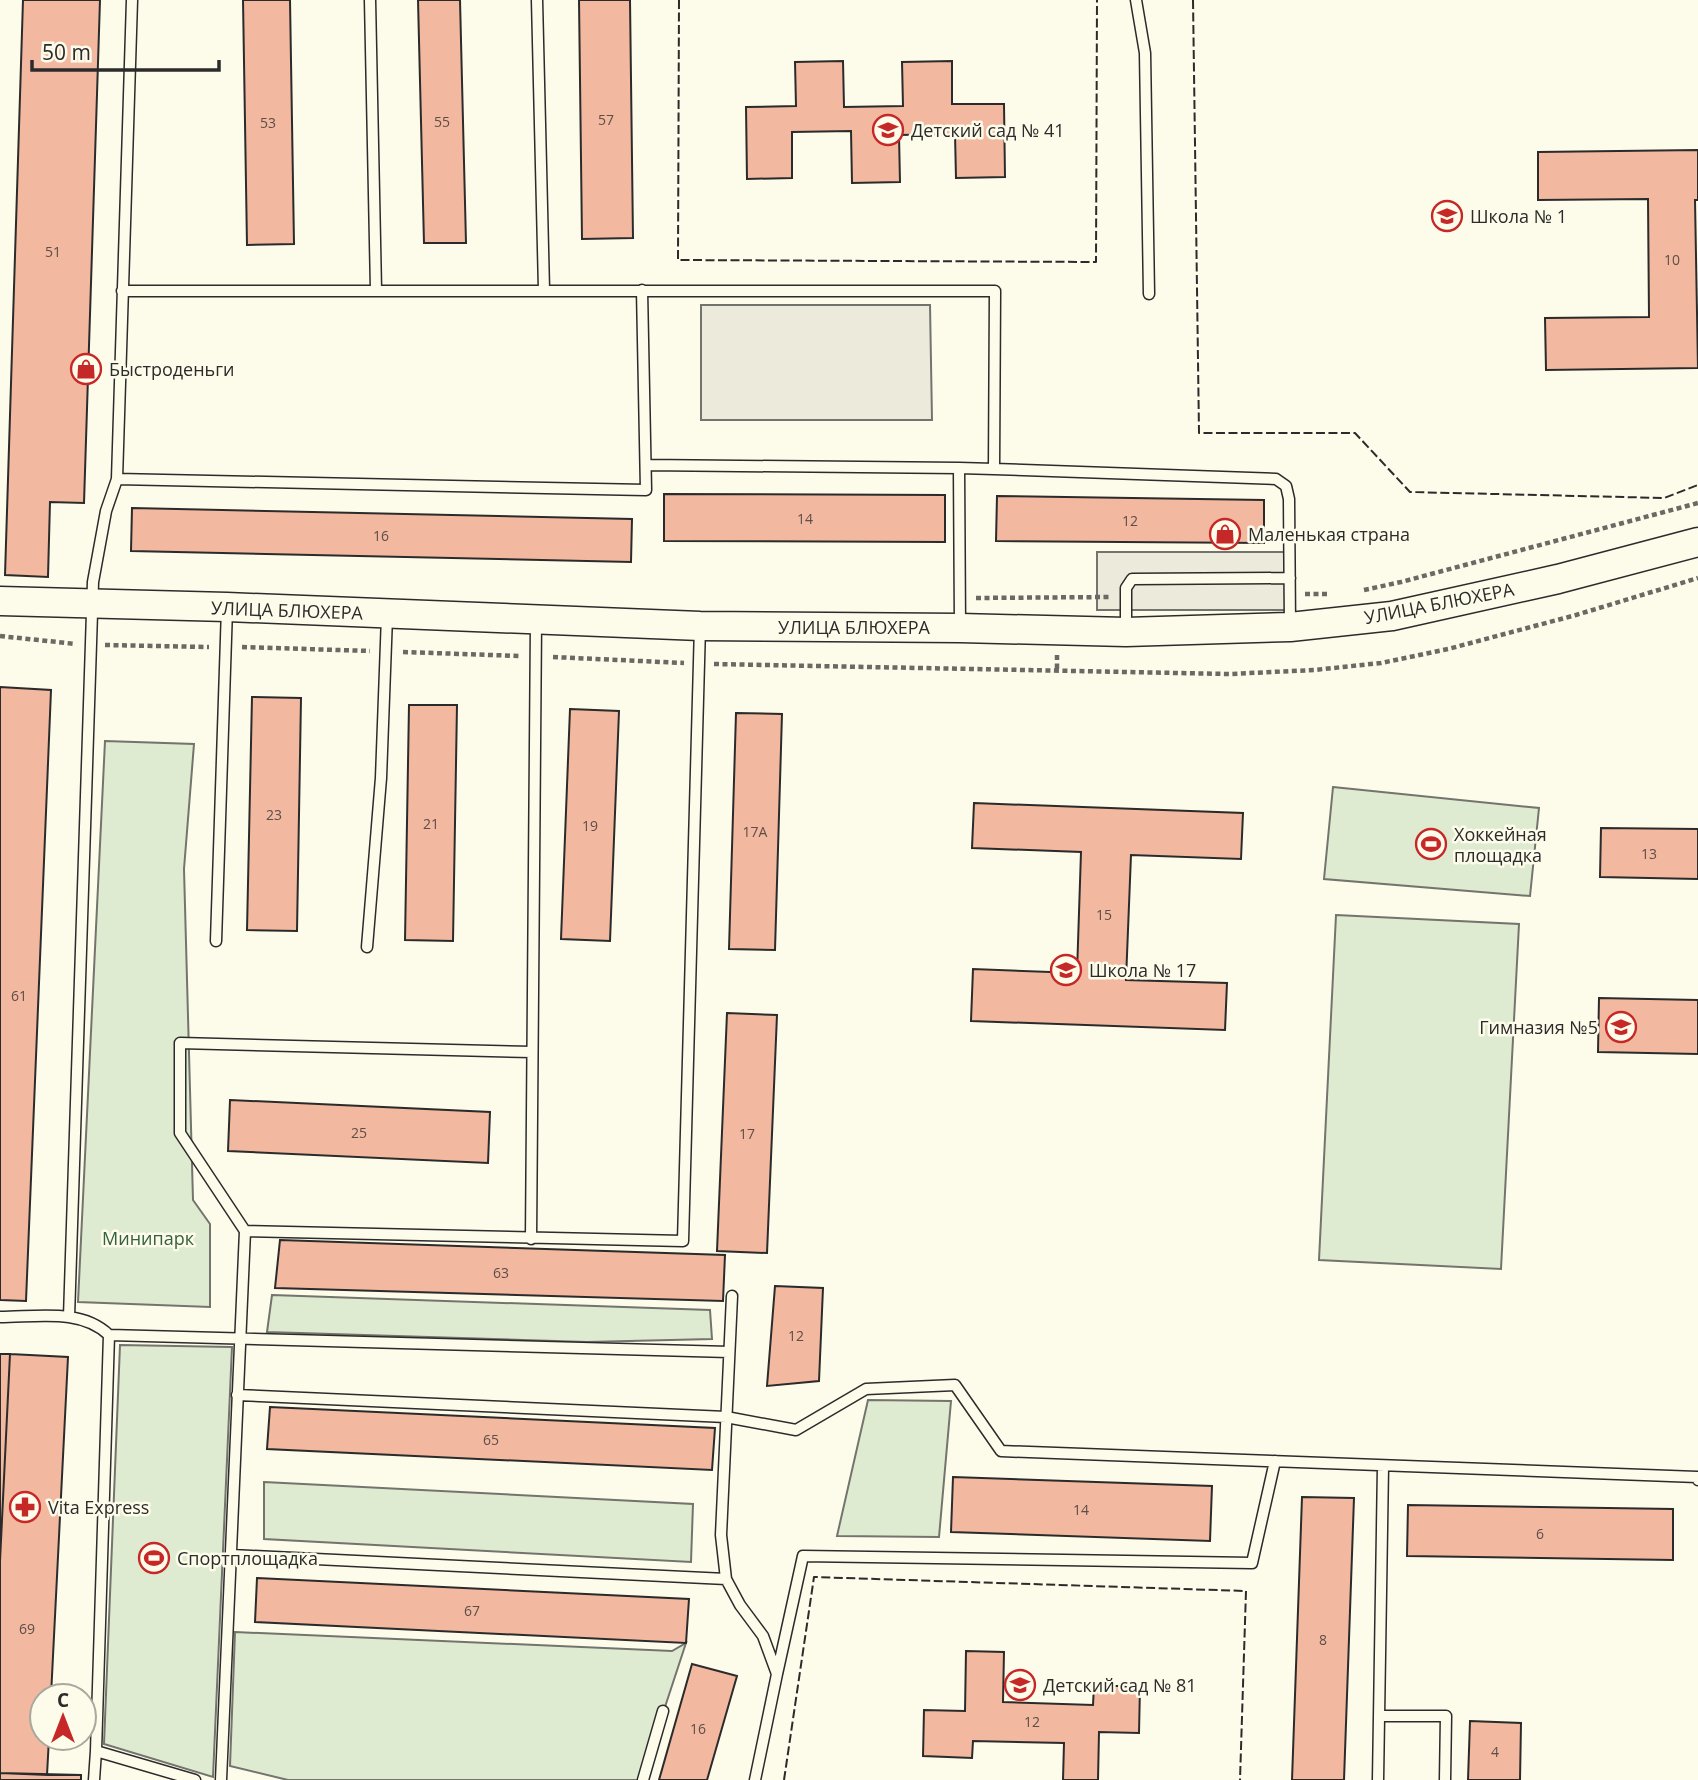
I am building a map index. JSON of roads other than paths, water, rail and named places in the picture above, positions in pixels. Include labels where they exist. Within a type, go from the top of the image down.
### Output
[{"type":"street","name":"УЛИЦА БЛЮХЕРА","points":[[0,601],[227,607],[700,626],[1126,632],[1290,627],[1392,616],[1558,579],[1698,542]]},
{"type":"lane","points":[[69,1317],[93,582],[99,545],[117,479],[132,0]]},
{"type":"lane","points":[[370,0],[376,290]]},
{"type":"lane","points":[[537,0],[544,290]]},
{"type":"lane","points":[[1136,0],[1145,53],[1149,294]]},
{"type":"lane","points":[[117,479],[646,490],[642,290]]},
{"type":"lane","points":[[122,291],[995,291],[994,469]]},
{"type":"lane","points":[[646,465],[959,468],[1276,479],[1286,486],[1289,499],[1290,627]]},
{"type":"lane","points":[[959,468],[960,628]]},
{"type":"lane","points":[[1126,632],[1126,597],[1128,583],[1132,579],[1290,578]]},
{"type":"lane","points":[[216,941],[227,607]]},
{"type":"lane","points":[[366,947],[381,778],[387,613]]},
{"type":"lane","points":[[531,1239],[536,619]]},
{"type":"lane","points":[[245,1231],[682,1241],[700,626]]},
{"type":"lane","points":[[220,1780],[245,1231],[180,1133],[180,1043],[532,1052]]},
{"type":"lane","points":[[732,1296],[721,1535],[726,1578],[740,1605],[763,1636],[777,1674]]},
{"type":"lane","points":[[0,1317],[69,1317],[99,1326],[110,1335],[729,1352]]},
{"type":"lane","points":[[98,1692],[110,1335]]},
{"type":"lane","points":[[237,1395],[726,1417],[796,1430],[866,1388],[955,1385],[1001,1451],[1697,1477],[1698,1480]]},
{"type":"lane","points":[[755,1780],[803,1556],[1252,1563],[1275,1461]]},
{"type":"lane","points":[[1378,1780],[1383,1466]]},
{"type":"lane","points":[[232,1555],[726,1578]]},
{"type":"lane","points":[[643,1780],[663,1711]]},
{"type":"lane","points":[[1379,1716],[1446,1716],[1446,1780]]},
{"type":"lane","points":[[94,1780],[96,1752]]},
{"type":"lane","points":[[98,1752],[195,1780]]},
{"type":"place","name":"Детский сад № 41","points":[[888,130]]},
{"type":"place","name":"Школа № 1","points":[[1447,216]]},
{"type":"place","name":"Быстроденьги","points":[[86,369]]},
{"type":"place","name":"Маленькая страна","points":[[1225,534]]},
{"type":"place","name":"Хоккейная площадка","points":[[1431,844]]},
{"type":"place","name":"Школа № 17","points":[[1066,970]]},
{"type":"place","name":"Гимназия №5","points":[[1621,1027]]},
{"type":"place","name":"Vita Express","points":[[25,1507]]},
{"type":"place","name":"Спортплощадка","points":[[154,1558]]},
{"type":"place","name":"Детский сад № 81","points":[[1020,1685]]},
{"type":"park label","name":"Минипарк","points":[[148,1238]]}]
